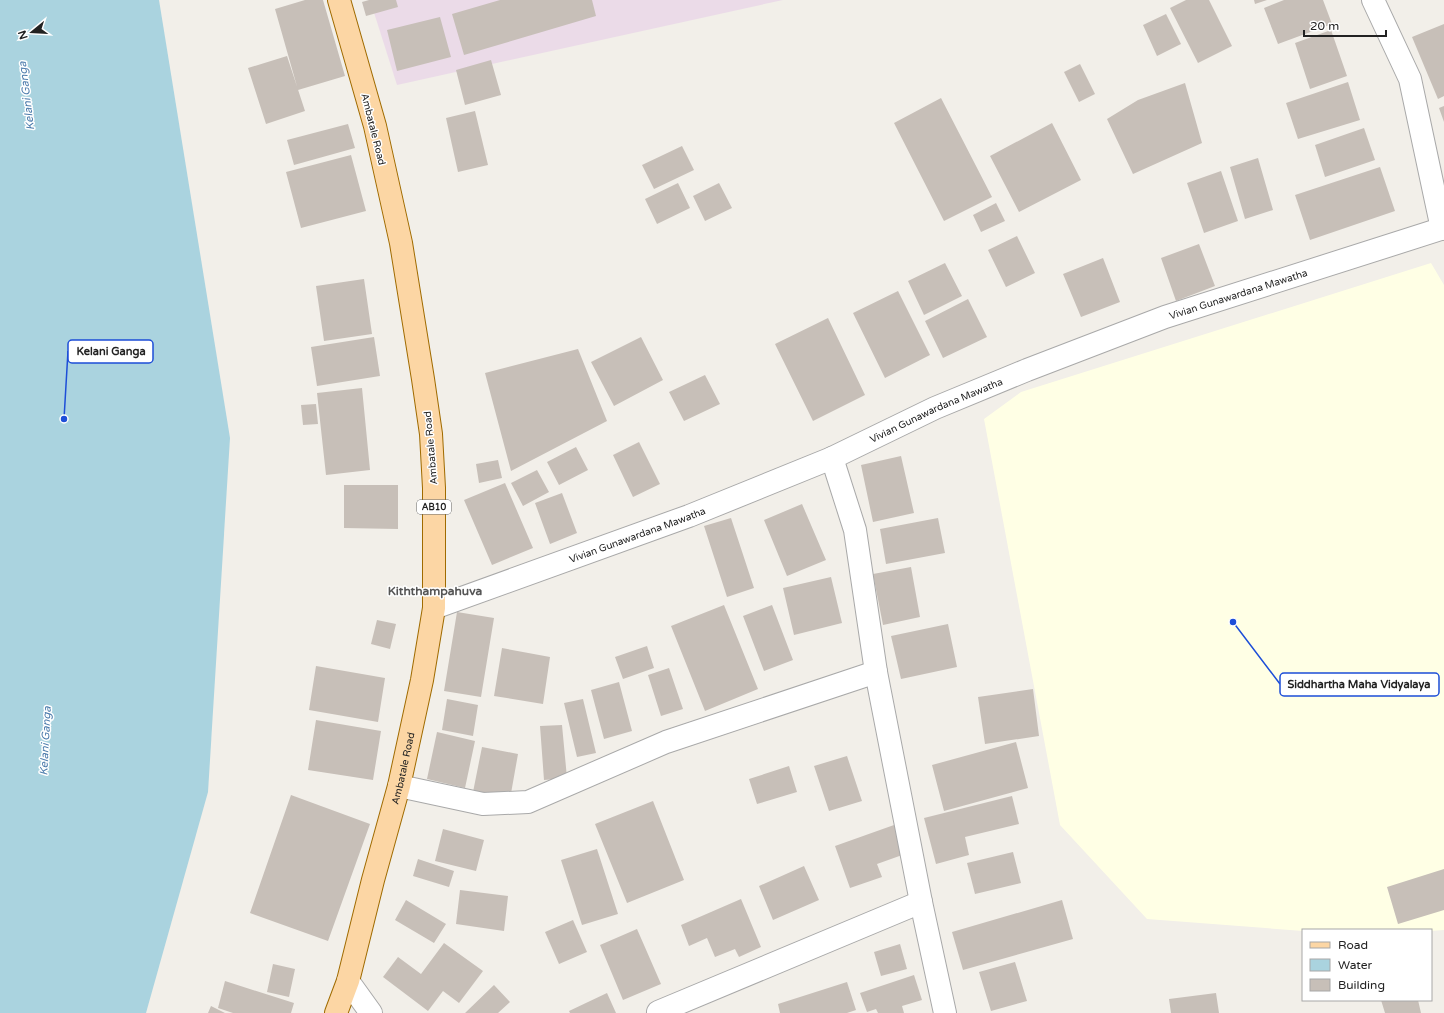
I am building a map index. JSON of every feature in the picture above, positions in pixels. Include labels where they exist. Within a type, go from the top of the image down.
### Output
[{"type":"main road","name":"Ambatale Road","points":[[336,1013],[348,981],[373,880],[399,786],[422,680],[434,608],[434,488],[431,434],[423,379],[401,243],[375,126],[339,0]]},
{"type":"street","points":[[1373,0],[1410,79],[1443,229]]},
{"type":"street","name":"Vivian Gunawardana Mawatha","points":[[434,608],[689,516],[832,458],[935,408],[1027,370],[1165,317],[1443,229]]},
{"type":"street","points":[[832,458],[855,530],[876,672],[921,902],[945,1013]]},
{"type":"street","points":[[399,786],[483,804],[528,802],[666,742],[876,672]]},
{"type":"street","points":[[658,1012],[921,902]]},
{"type":"street","points":[[348,981],[371,1013]]},
{"type":"shaded area","points":[[370,0],[783,0],[397,85]]},
{"type":"shaded area","points":[[1431,263],[1444,285],[1444,930],[1302,929],[1302,931],[1147,919],[1060,825],[984,419],[1021,392]]},
{"type":"water","points":[[0,0],[159,0],[230,438],[208,792],[146,1013],[0,1013]]},
{"type":"building","points":[[305,0],[323,0],[345,76],[298,90],[275,9]]},
{"type":"building","points":[[369,0],[396,0],[398,7],[366,16],[362,2]]},
{"type":"building","points":[[500,0],[592,0],[596,16],[464,55],[452,14]]},
{"type":"building","points":[[1186,0],[1209,0],[1232,46],[1198,63],[1170,8]]},
{"type":"building","points":[[1254,0],[1267,0],[1255,4]]},
{"type":"building","points":[[1284,0],[1323,0],[1332,24],[1278,44],[1264,8]]},
{"type":"building","points":[[1166,14],[1181,44],[1157,56],[1143,25]]},
{"type":"building","points":[[440,17],[451,57],[397,71],[387,30]]},
{"type":"building","points":[[1444,24],[1444,96],[1438,99],[1412,37]]},
{"type":"building","points":[[1331,30],[1347,76],[1310,89],[1295,43]]},
{"type":"building","points":[[287,56],[305,111],[266,124],[248,68]]},
{"type":"building","points":[[491,60],[501,95],[465,105],[456,70]]},
{"type":"building","points":[[1080,64],[1095,94],[1079,102],[1064,72]]},
{"type":"building","points":[[1348,82],[1360,120],[1298,139],[1286,103]]},
{"type":"building","points":[[1185,83],[1202,143],[1133,174],[1107,119],[1138,100]]},
{"type":"building","points":[[941,98],[992,197],[944,221],[894,123]]},
{"type":"building","points":[[1444,106],[1444,122],[1439,108]]},
{"type":"building","points":[[475,111],[488,165],[458,172],[446,118]]},
{"type":"building","points":[[1052,123],[1081,180],[1019,212],[990,156]]},
{"type":"building","points":[[348,124],[355,148],[294,165],[287,140]]},
{"type":"building","points":[[1364,128],[1375,160],[1325,177],[1315,145]]},
{"type":"building","points":[[682,146],[694,170],[654,189],[642,165]]},
{"type":"building","points":[[351,155],[366,211],[301,228],[286,172]]},
{"type":"building","points":[[1258,158],[1273,210],[1245,219],[1230,167]]},
{"type":"building","points":[[1380,167],[1395,211],[1310,240],[1295,195]]},
{"type":"building","points":[[1221,171],[1238,221],[1204,233],[1187,183]]},
{"type":"building","points":[[678,183],[690,208],[657,224],[645,199]]},
{"type":"building","points":[[719,183],[732,208],[705,221],[693,196]]},
{"type":"building","points":[[996,203],[1005,221],[981,232],[973,215]]},
{"type":"building","points":[[1017,236],[1035,273],[1006,287],[988,250]]},
{"type":"building","points":[[1199,244],[1215,286],[1176,301],[1161,258]]},
{"type":"building","points":[[1103,258],[1120,302],[1081,317],[1063,274]]},
{"type":"building","points":[[945,263],[962,296],[924,315],[908,281]]},
{"type":"building","points":[[364,279],[372,334],[324,341],[316,286]]},
{"type":"building","points":[[898,291],[930,355],[885,378],[853,313]]},
{"type":"building","points":[[968,299],[987,337],[943,358],[925,321]]},
{"type":"building","points":[[828,318],[865,395],[813,421],[775,344]]},
{"type":"building","points":[[374,337],[380,376],[317,386],[311,347]]},
{"type":"building","points":[[641,337],[663,380],[614,406],[591,362]]},
{"type":"building","points":[[578,349],[607,421],[511,471],[485,373]]},
{"type":"building","points":[[705,375],[720,404],[684,421],[669,392]]},
{"type":"building","points":[[362,388],[370,470],[326,475],[317,393]]},
{"type":"building","points":[[316,404],[318,424],[303,425],[301,405]]},
{"type":"building","points":[[639,442],[660,484],[633,497],[613,455]]},
{"type":"building","points":[[576,447],[588,470],[559,485],[547,462]]},
{"type":"building","points":[[901,456],[914,513],[873,522],[861,465]]},
{"type":"building","points":[[498,460],[502,478],[479,483],[476,464]]},
{"type":"building","points":[[537,470],[549,492],[523,506],[511,483]]},
{"type":"building","points":[[505,483],[533,548],[492,565],[464,500]]},
{"type":"building","points":[[344,485],[398,485],[398,529],[344,528]]},
{"type":"building","points":[[562,493],[577,533],[550,544],[535,503]]},
{"type":"building","points":[[802,504],[826,560],[787,576],[764,520]]},
{"type":"building","points":[[731,518],[754,588],[727,597],[704,526]]},
{"type":"building","points":[[938,518],[945,553],[886,564],[880,529]]},
{"type":"building","points":[[911,567],[920,617],[883,625],[873,574]]},
{"type":"building","points":[[831,577],[842,623],[794,635],[783,588]]},
{"type":"building","points":[[724,605],[758,689],[705,711],[671,626]]},
{"type":"building","points":[[772,605],[793,660],[764,671],[743,616]]},
{"type":"building","points":[[457,612],[494,618],[481,697],[444,691]]},
{"type":"building","points":[[377,620],[396,624],[390,649],[371,644]]},
{"type":"building","points":[[948,624],[957,667],[901,679],[891,636]]},
{"type":"building","points":[[647,646],[654,668],[623,679],[615,657]]},
{"type":"building","points":[[502,648],[550,657],[543,704],[494,696]]},
{"type":"building","points":[[316,666],[385,678],[378,722],[309,710]]},
{"type":"building","points":[[669,668],[683,709],[661,716],[648,675]]},
{"type":"building","points":[[619,682],[632,731],[604,739],[591,690]]},
{"type":"building","points":[[1033,689],[1039,736],[985,744],[978,697]]},
{"type":"building","points":[[447,699],[478,705],[473,736],[442,730]]},
{"type":"building","points":[[583,699],[596,753],[577,757],[564,703]]},
{"type":"building","points":[[316,720],[381,731],[373,780],[308,770]]},
{"type":"building","points":[[562,725],[567,778],[544,780],[540,726]]},
{"type":"building","points":[[437,732],[475,741],[465,788],[427,779]]},
{"type":"building","points":[[1016,742],[1028,788],[944,811],[932,765]]},
{"type":"building","points":[[482,747],[518,754],[510,799],[473,792]]},
{"type":"building","points":[[847,756],[862,801],[829,811],[814,766]]},
{"type":"building","points":[[789,766],[797,792],[757,804],[749,779]]},
{"type":"building","points":[[291,795],[370,824],[328,941],[250,913]]},
{"type":"building","points":[[1012,796],[1019,824],[965,837],[969,855],[936,864],[924,818]]},
{"type":"building","points":[[653,801],[684,880],[627,903],[595,824]]},
{"type":"building","points":[[894,825],[905,854],[877,864],[882,877],[850,888],[835,846]]},
{"type":"building","points":[[443,829],[484,840],[476,871],[435,861]]},
{"type":"building","points":[[597,849],[618,914],[582,925],[561,860]]},
{"type":"building","points":[[1013,852],[1021,883],[975,894],[967,863]]},
{"type":"building","points":[[418,859],[454,871],[449,887],[413,876]]},
{"type":"building","points":[[804,866],[819,900],[773,920],[759,886]]},
{"type":"building","points":[[1444,869],[1444,910],[1398,924],[1387,887]]},
{"type":"building","points":[[460,890],[508,896],[504,931],[456,924]]},
{"type":"building","points":[[741,899],[761,947],[739,957],[735,949],[715,957],[707,938],[689,946],[681,925]]},
{"type":"building","points":[[406,900],[446,924],[434,943],[395,920]]},
{"type":"building","points":[[1062,900],[1073,939],[963,970],[952,932]]},
{"type":"building","points":[[573,920],[587,952],[559,964],[545,932]]},
{"type":"building","points":[[637,929],[661,984],[623,1000],[600,945]]},
{"type":"building","points":[[444,943],[483,971],[459,1003],[443,991],[428,1011],[383,977],[398,957],[421,974]]},
{"type":"building","points":[[900,944],[907,969],[881,976],[874,952]]},
{"type":"building","points":[[1015,962],[1027,1001],[991,1011],[979,972]]},
{"type":"building","points":[[273,964],[295,969],[289,997],[267,992]]},
{"type":"building","points":[[914,975],[922,1000],[902,1006],[904,1013],[878,1013],[876,1009],[867,1012],[860,993]]},
{"type":"building","points":[[225,981],[294,1003],[291,1013],[233,1013],[218,1008]]},
{"type":"building","points":[[847,982],[856,1010],[847,1013],[780,1013],[778,1004]]},
{"type":"building","points":[[494,985],[510,1002],[498,1013],[465,1013]]},
{"type":"building","points":[[607,993],[616,1013],[570,1013],[569,1011]]},
{"type":"building","points":[[1216,993],[1219,1013],[1171,1013],[1169,999]]},
{"type":"building","points":[[1381,1001],[1418,1001],[1421,1013],[1385,1013]]},
{"type":"building","points":[[211,1006],[225,1013],[208,1013]]},
{"type":"place","name":"Kelani Ganga","points":[[64,419]]},
{"type":"place","name":"Siddhartha Maha Vidyalaya","points":[[1233,622]]},
{"type":"district","name":"Kiththampahuva","points":[[435,591]]}]
